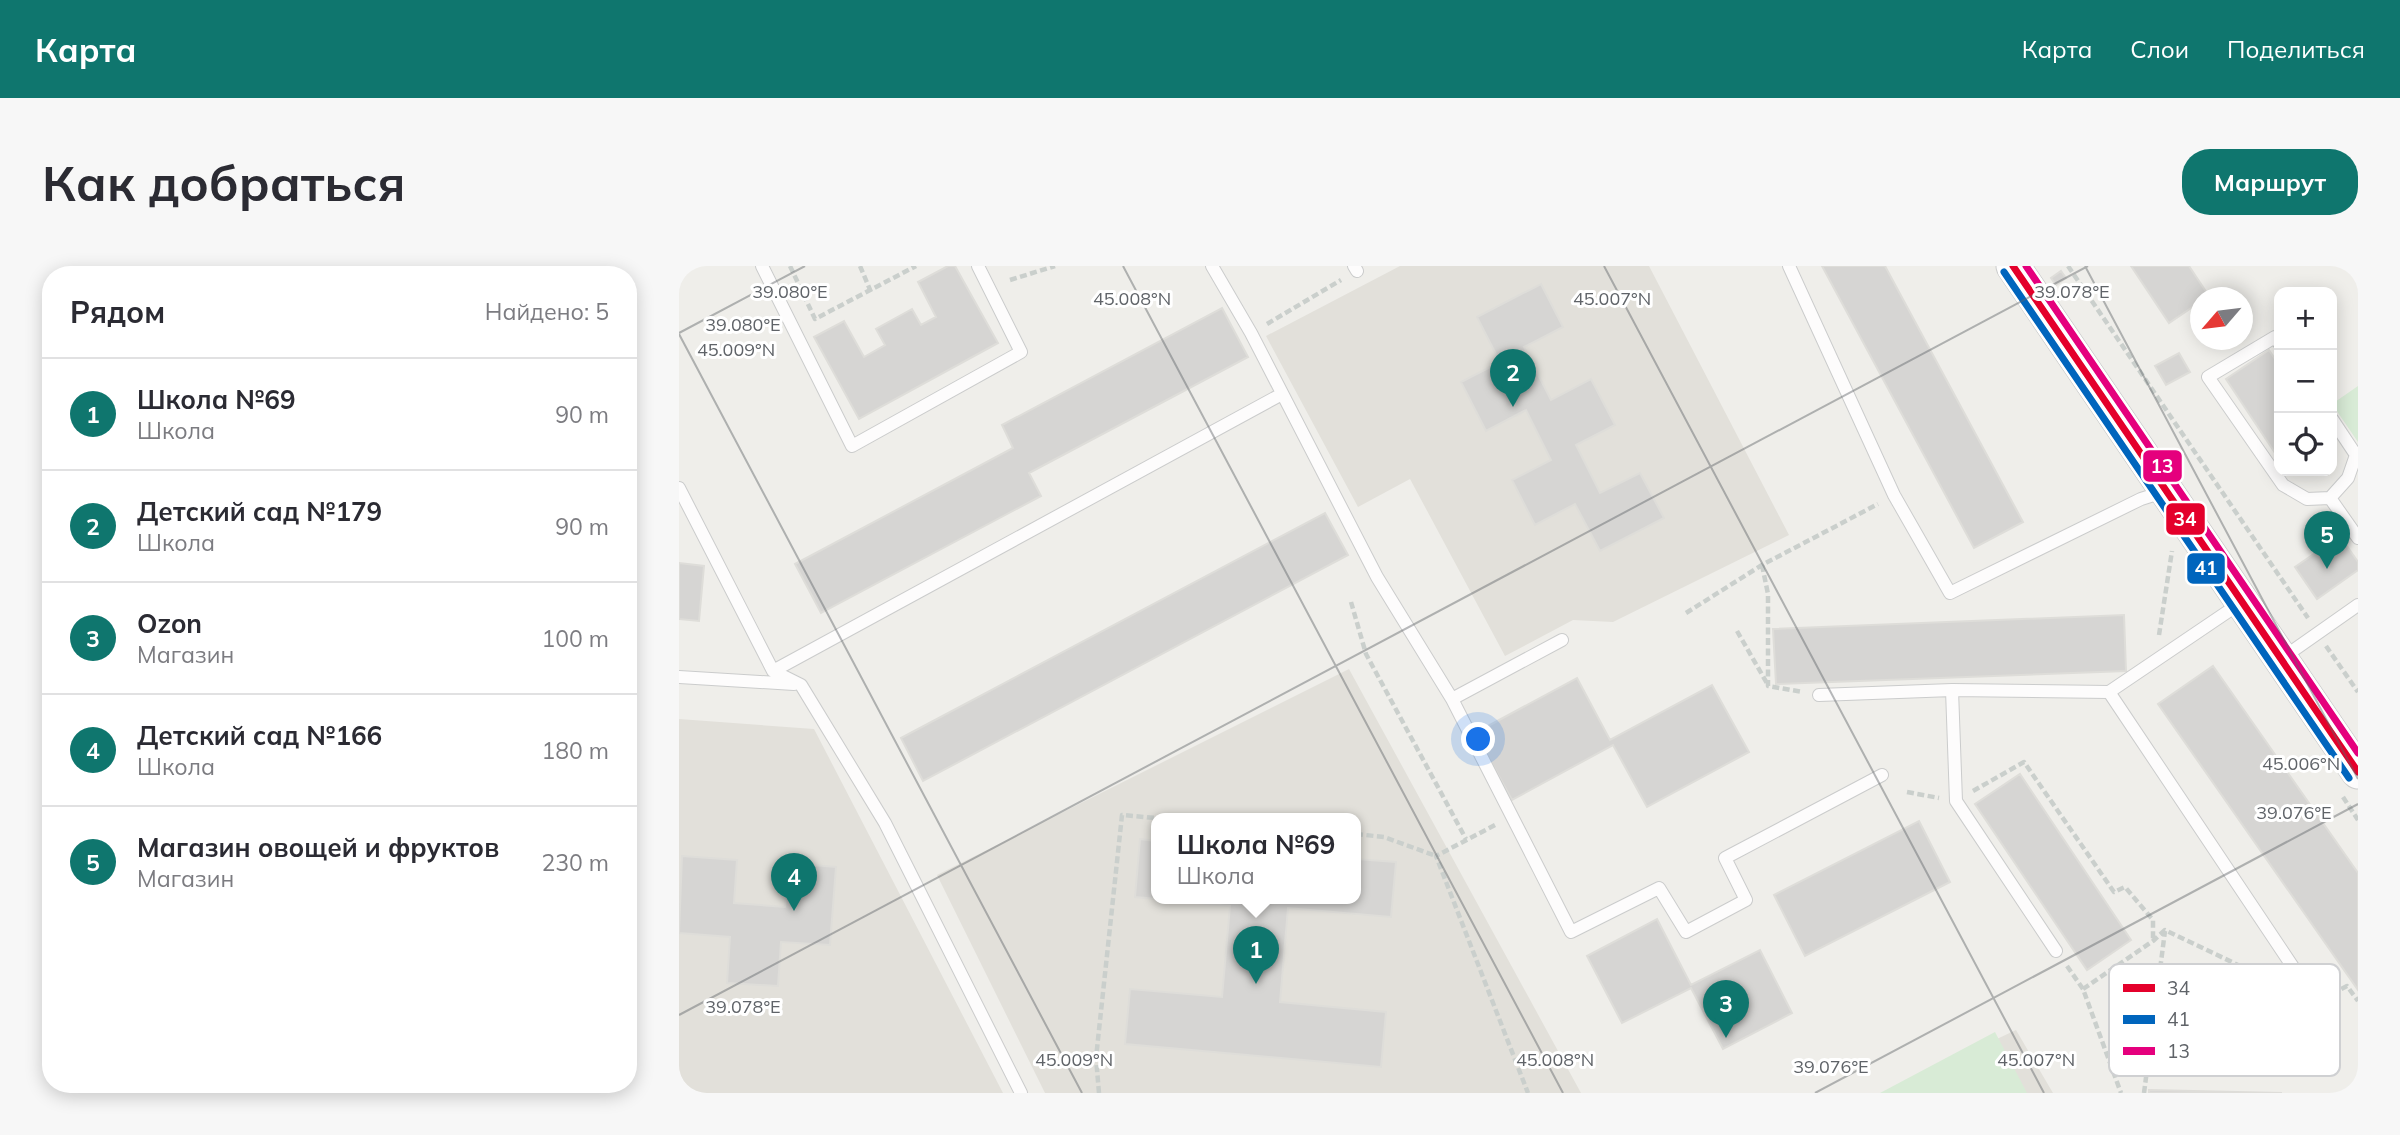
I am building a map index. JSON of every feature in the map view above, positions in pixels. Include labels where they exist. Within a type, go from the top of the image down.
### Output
[{"type":"street","points":[[2013,266],[2358,772]]},
{"type":"lane","points":[[762,266],[852,446],[1021,352],[978,266]]},
{"type":"lane","points":[[1212,266],[1251,333],[1377,577],[1452,699],[1571,932],[1659,888],[1686,932],[1746,900],[1725,858],[1882,775]]},
{"type":"lane","points":[[1789,266],[1894,495],[1949,593],[2141,499],[2167,491]]},
{"type":"lane","points":[[2274,338],[2208,377],[2283,485],[2307,499],[2330,498],[2348,478],[2356,455],[2337,426]]},
{"type":"lane","points":[[773,671],[1282,394]]},
{"type":"lane","points":[[679,488],[773,671],[801,685],[885,823],[1021,1093]]},
{"type":"lane","points":[[2330,498],[2358,538]]},
{"type":"lane","points":[[1819,695],[1952,690],[2109,692],[2242,602]]},
{"type":"lane","points":[[2280,659],[2358,605]]},
{"type":"lane","points":[[1452,699],[1562,640]]},
{"type":"lane","points":[[679,677],[801,685]]},
{"type":"lane","points":[[1952,690],[1956,801],[2056,951]]},
{"type":"lane","points":[[2109,692],[2291,964]]},
{"type":"path","points":[[790,266],[815,319],[871,292],[916,266]]},
{"type":"path","points":[[860,266],[871,292]]},
{"type":"path","points":[[1010,281],[1055,266]]},
{"type":"path","points":[[2068,266],[2358,692]]},
{"type":"path","points":[[1251,333],[1355,268]]},
{"type":"path","points":[[1686,613],[1762,565],[1894,495]]},
{"type":"path","points":[[2158,646],[2172,546]]},
{"type":"path","points":[[1762,565],[1768,594],[1768,686]]},
{"type":"path","points":[[1351,602],[1366,654],[1466,839]]},
{"type":"path","points":[[1737,632],[1768,686]]},
{"type":"path","points":[[1768,686],[1819,695]]},
{"type":"path","points":[[1907,792],[1956,801],[2024,762],[2114,892],[2125,887],[2153,920],[2153,941]]},
{"type":"path","points":[[1099,1093],[1095,1058],[1122,816],[1151,818]]},
{"type":"path","points":[[1436,856],[1514,817]]},
{"type":"path","points":[[1361,834],[1384,836],[1436,856],[1528,1093]]},
{"type":"path","points":[[2165,930],[2236,964]]},
{"type":"path","points":[[2119,964],[2165,930]]},
{"type":"path","points":[[2161,964],[2165,930]]},
{"type":"path","points":[[2056,951],[2083,989],[2109,1060]]},
{"type":"path","points":[[2083,989],[2109,971]]},
{"type":"path","points":[[2340,990],[2347,986],[2358,1001]]},
{"type":"path","points":[[2115,1076],[2121,1093]]},
{"type":"shaded area","points":[[1400,266],[1649,266],[1789,535],[1613,622],[1573,620],[1505,656],[1410,479],[1358,507],[1266,336]]},
{"type":"shaded area","points":[[1349,669],[1581,1093],[1045,1093],[937,875]]},
{"type":"shaded area","points":[[679,719],[814,729],[1003,1093],[679,1093]]},
{"type":"shaded area","points":[[2016,1030],[2053,1093],[1882,1093]]},
{"type":"green space","points":[[2358,386],[2358,442],[2337,411],[2337,401]]},
{"type":"green space","points":[[1995,1032],[2027,1093],[1880,1093]]},
{"type":"building","points":[[948,266],[955,266],[998,343],[859,419],[814,337],[844,321],[864,357],[885,345],[876,329],[912,309],[921,325],[936,317],[918,282]]},
{"type":"building","points":[[1822,266],[1885,266],[2023,522],[1974,548]]},
{"type":"building","points":[[2131,266],[2189,266],[2203,287],[2190,287],[2190,309],[2169,323]]},
{"type":"building","points":[[2061,271],[2066,278],[2056,285],[2051,278]]},
{"type":"building","points":[[1541,284],[1563,327],[1524,347],[1551,400],[1591,379],[1615,425],[1576,445],[1600,493],[1640,473],[1664,518],[1600,551],[1575,504],[1535,525],[1512,480],[1551,460],[1526,410],[1486,431],[1461,382],[1500,362],[1477,317]]},
{"type":"building","points":[[1222,308],[1248,357],[1029,473],[1041,496],[821,613],[795,564],[1013,448],[1002,425]]},
{"type":"building","points":[[2269,350],[2274,358],[2274,451],[2226,379]]},
{"type":"building","points":[[2179,353],[2190,372],[2166,385],[2155,366]]},
{"type":"building","points":[[1325,513],[1348,555],[923,781],[901,738]]},
{"type":"building","points":[[2340,536],[2358,562],[2358,570],[2317,599],[2295,567]]},
{"type":"building","points":[[679,563],[704,566],[699,621],[679,619]]},
{"type":"building","points":[[2124,615],[2126,671],[1776,684],[1773,629]]},
{"type":"building","points":[[2213,666],[2358,873],[2358,990],[2340,964],[2158,704]]},
{"type":"building","points":[[1577,678],[1610,740],[1712,685],[1749,752],[1647,807],[1613,745],[1512,800],[1475,733]]},
{"type":"building","points":[[2020,774],[2131,940],[2087,970],[1975,804]]},
{"type":"building","points":[[1919,821],[1950,882],[1805,956],[1774,895]]},
{"type":"building","points":[[1140,839],[1151,840],[1151,899],[1135,897]]},
{"type":"building","points":[[682,856],[737,860],[734,903],[785,907],[789,863],[836,867],[830,945],[781,942],[778,986],[727,983],[730,937],[679,933]]},
{"type":"building","points":[[1361,859],[1396,862],[1391,917],[1288,908],[1280,1002],[1386,1012],[1381,1067],[1125,1044],[1130,989],[1222,997],[1230,906],[1209,904],[1361,904]]},
{"type":"building","points":[[1657,919],[1691,985],[1760,950],[1792,1013],[1723,1049],[1691,988],[1622,1023],[1587,956]]},
{"type":"building","points":[[2149,1090],[2282,1093],[2149,1093]]},
{"type":"transit line","name":"34","points":[[2013,266],[2358,772]]},
{"type":"transit line","name":"13","points":[[2026,266],[2358,753]]},
{"type":"transit line","name":"41","points":[[2004,272],[2349,778]]},
{"type":"place","name":"Детский сад №179","points":[[1513,407]]},
{"type":"place","name":"Магазин овощей и фруктов","points":[[2327,569]]},
{"type":"place","name":"Детский сад №166","points":[[794,911]]},
{"type":"place","name":"Школа №69","points":[[1256,984]]},
{"type":"place","name":"Ozon","points":[[1726,1038]]}]
